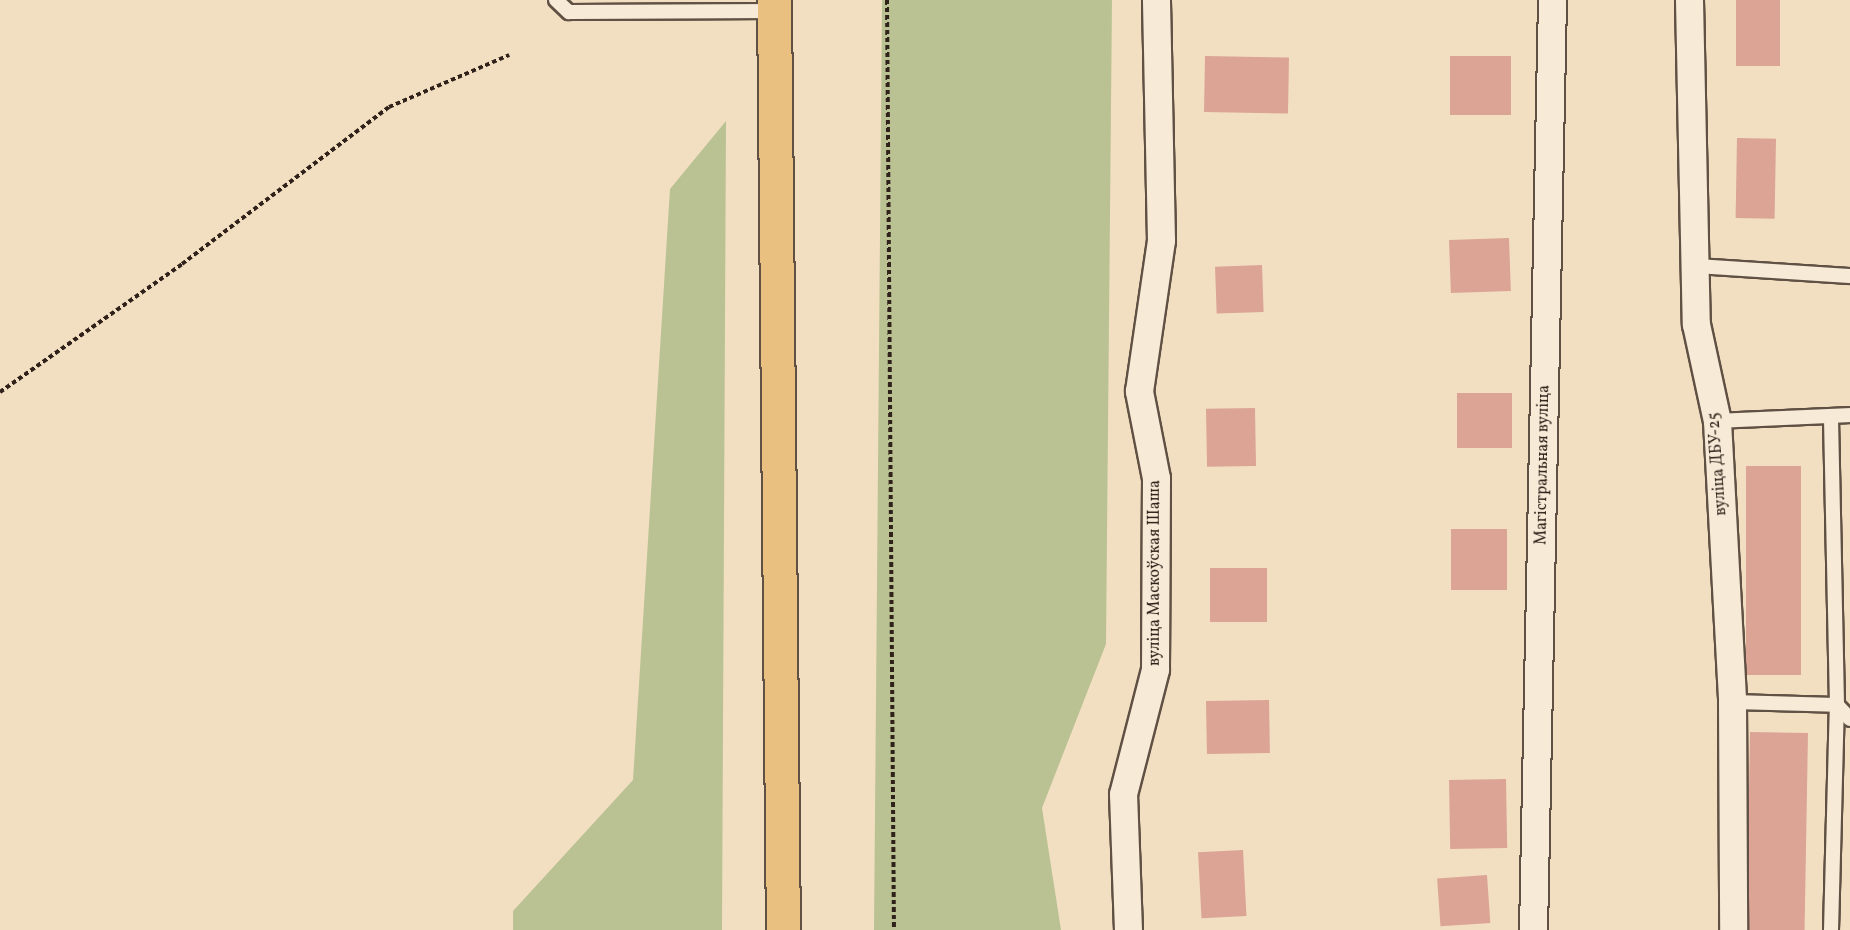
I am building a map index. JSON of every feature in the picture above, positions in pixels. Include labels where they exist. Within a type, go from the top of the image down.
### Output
[{"type":"main road","points":[[774,5],[783,930]]},
{"type":"street","name":"вуліца Маскоўская Шаша","points":[[1128,930],[1123,794],[1155,669],[1156,478],[1139,391],[1161,240],[1156,0]]},
{"type":"street","name":"Магістральная вуліца","points":[[1533,930],[1552,0]]},
{"type":"street","name":"вуліца ДБУ-25","points":[[1689,0],[1696,324],[1718,421],[1732,702],[1733,930]]},
{"type":"lane","points":[[556,0],[569,12],[774,5]]},
{"type":"lane","points":[[1696,266],[1850,276]]},
{"type":"lane","points":[[1718,421],[1850,415]]},
{"type":"lane","points":[[1831,416],[1837,705],[1831,930]]},
{"type":"lane","points":[[1732,702],[1837,705],[1850,719]]},
{"type":"path","points":[[886,0],[894,930]]},
{"type":"path","points":[[0,392],[182,264],[389,107],[508,55]]},
{"type":"green space","points":[[882,0],[1112,0],[1106,644],[1042,808],[1061,930],[874,930]]},
{"type":"green space","points":[[726,121],[722,930],[513,930],[513,911],[633,780],[670,189]]},
{"type":"building","points":[[1736,0],[1780,0],[1780,66],[1736,66]]},
{"type":"building","points":[[1205,56],[1289,57],[1288,113],[1204,112]]},
{"type":"building","points":[[1450,56],[1511,56],[1511,115],[1450,115]]},
{"type":"building","points":[[1737,138],[1776,139],[1775,219],[1736,218]]},
{"type":"building","points":[[1509,238],[1511,291],[1451,293],[1449,240]]},
{"type":"building","points":[[1262,265],[1264,312],[1217,314],[1215,267]]},
{"type":"building","points":[[1457,393],[1512,393],[1512,448],[1457,448]]},
{"type":"building","points":[[1255,408],[1256,466],[1207,467],[1206,409]]},
{"type":"building","points":[[1746,466],[1801,466],[1801,675],[1746,675]]},
{"type":"building","points":[[1451,529],[1507,529],[1507,590],[1451,590]]},
{"type":"building","points":[[1210,568],[1267,568],[1267,622],[1210,622]]},
{"type":"building","points":[[1269,700],[1270,753],[1207,754],[1206,701]]},
{"type":"building","points":[[1750,732],[1808,733],[1805,930],[1747,930]]},
{"type":"building","points":[[1506,779],[1507,848],[1450,849],[1449,780]]},
{"type":"building","points":[[1243,850],[1246,916],[1202,918],[1198,852]]},
{"type":"building","points":[[1487,875],[1490,923],[1440,926],[1437,878]]}]
